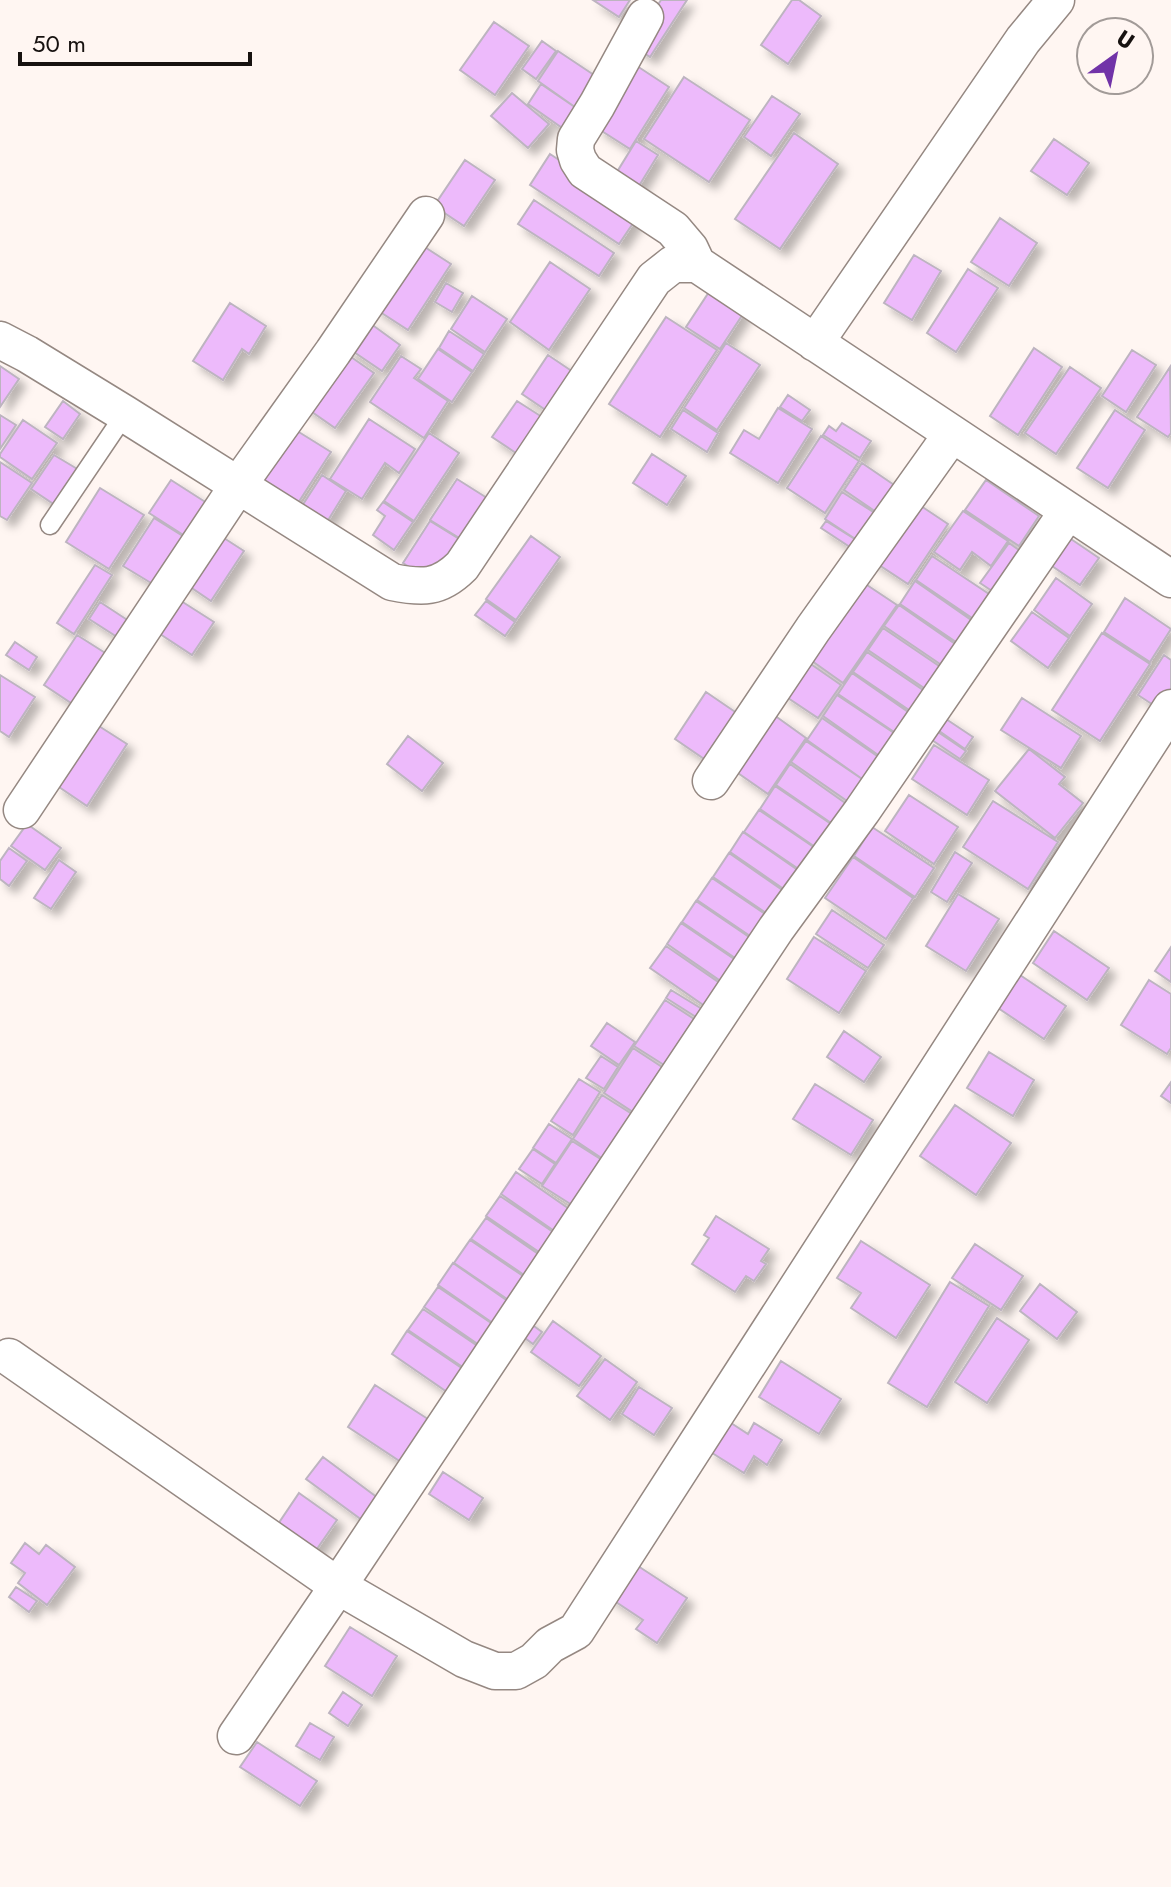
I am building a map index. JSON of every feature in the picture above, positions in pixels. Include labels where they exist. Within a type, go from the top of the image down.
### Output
[{"type":"street","points":[[815,343],[1023,40],[1056,0]]},
{"type":"street","points":[[645,17],[576,139],[575,150],[585,171],[673,229],[690,249],[697,264],[1171,579]]},
{"type":"street","points":[[22,810],[239,484],[426,215]]},
{"type":"street","points":[[0,340],[239,484],[392,582],[426,587],[443,581],[462,566],[654,279],[673,264],[697,264]]},
{"type":"street","points":[[711,781],[813,629],[952,434]]},
{"type":"street","points":[[236,1736],[776,929],[862,811],[1068,511]]},
{"type":"street","points":[[9,1357],[338,1586],[464,1659],[495,1671],[516,1671],[534,1661],[550,1645],[576,1631],[1171,708]]},
{"type":"lane","points":[[50,525],[125,414]]},
{"type":"building","points":[[593,0],[630,0],[619,17]]},
{"type":"building","points":[[661,0],[687,0],[650,57],[632,45]]},
{"type":"building","points":[[792,0],[799,0],[821,16],[788,64],[761,45]]},
{"type":"building","points":[[494,22],[529,46],[495,95],[460,70]]},
{"type":"building","points":[[542,41],[556,51],[536,79],[522,69]]},
{"type":"building","points":[[558,51],[603,81],[582,112],[538,81]]},
{"type":"building","points":[[637,66],[669,87],[630,149],[597,128]]},
{"type":"building","points":[[684,77],[750,120],[709,182],[644,139]]},
{"type":"building","points":[[541,84],[582,112],[568,132],[528,104]]},
{"type":"building","points":[[512,93],[549,124],[528,148],[491,116]]},
{"type":"building","points":[[772,96],[800,114],[771,156],[744,137]]},
{"type":"building","points":[[794,133],[838,164],[780,249],[735,219]]},
{"type":"building","points":[[1054,139],[1089,163],[1067,195],[1031,171]]},
{"type":"building","points":[[636,141],[658,155],[634,194],[612,180]]},
{"type":"building","points":[[550,154],[640,213],[619,244],[530,185]]},
{"type":"building","points":[[465,160],[495,180],[464,226],[434,206]]},
{"type":"building","points":[[534,200],[614,253],[599,276],[518,224]]},
{"type":"building","points":[[1000,218],[1037,243],[1009,286],[971,262]]},
{"type":"building","points":[[417,242],[451,264],[408,330],[374,308]]},
{"type":"building","points":[[914,255],[941,271],[912,320],[884,303]]},
{"type":"building","points":[[550,262],[590,289],[549,350],[510,322]]},
{"type":"building","points":[[968,269],[998,288],[956,352],[927,333]]},
{"type":"building","points":[[446,283],[463,293],[452,312],[435,302]]},
{"type":"building","points":[[711,289],[745,311],[720,349],[686,327]]},
{"type":"building","points":[[472,296],[507,319],[485,352],[451,329]]},
{"type":"building","points":[[230,303],[266,326],[249,354],[242,349],[223,380],[193,361]]},
{"type":"building","points":[[666,317],[717,350],[660,437],[609,404]]},
{"type":"building","points":[[367,321],[400,345],[382,371],[348,348]]},
{"type":"building","points":[[449,331],[484,354],[473,371],[439,348]]},
{"type":"building","points":[[726,343],[760,365],[717,430],[684,408]]},
{"type":"building","points":[[1034,348],[1062,367],[1018,435],[990,416]]},
{"type":"building","points":[[438,349],[472,372],[452,402],[418,379]]},
{"type":"building","points":[[341,350],[374,373],[335,428],[302,405]]},
{"type":"building","points":[[1132,350],[1156,365],[1126,412],[1102,396]]},
{"type":"building","points":[[548,355],[582,378],[556,417],[522,394]]},
{"type":"building","points":[[401,356],[421,369],[414,378],[448,401],[424,438],[370,402]]},
{"type":"building","points":[[0,366],[19,379],[0,407]]},
{"type":"building","points":[[1070,367],[1101,388],[1056,454],[1025,433]]},
{"type":"building","points":[[1170,367],[1171,433],[1168,437],[1137,417]]},
{"type":"building","points":[[788,395],[810,410],[802,421],[780,407]]},
{"type":"building","points":[[63,401],[80,414],[63,439],[45,427]]},
{"type":"building","points":[[517,401],[553,424],[528,461],[492,437]]},
{"type":"building","points":[[778,408],[812,429],[778,483],[730,453],[744,430],[759,439]]},
{"type":"building","points":[[683,410],[718,433],[707,452],[671,429]]},
{"type":"building","points":[[1115,410],[1145,430],[1108,488],[1077,468]]},
{"type":"building","points":[[0,415],[16,425],[0,449]]},
{"type":"building","points":[[369,419],[415,449],[399,473],[385,463],[362,499],[330,479]]},
{"type":"building","points":[[23,420],[57,443],[32,479],[0,457]]},
{"type":"building","points":[[842,423],[871,441],[860,458],[823,435],[829,426],[836,431]]},
{"type":"building","points":[[294,429],[331,452],[298,503],[262,480]]},
{"type":"building","points":[[429,433],[459,453],[414,521],[384,501]]},
{"type":"building","points":[[821,436],[859,461],[825,513],[787,488]]},
{"type":"building","points":[[652,454],[686,476],[667,505],[633,483]]},
{"type":"building","points":[[54,455],[79,470],[55,505],[31,489]]},
{"type":"building","points":[[0,462],[32,483],[7,520],[0,516]]},
{"type":"building","points":[[862,463],[900,489],[882,516],[844,490]]},
{"type":"building","points":[[322,475],[346,491],[327,522],[302,506]]},
{"type":"building","points":[[457,479],[495,503],[469,544],[430,520]]},
{"type":"building","points":[[171,480],[210,505],[188,538],[149,513]]},
{"type":"building","points":[[986,480],[1039,516],[1019,546],[965,510]]},
{"type":"building","points":[[100,488],[144,515],[109,569],[66,542]]},
{"type":"building","points":[[842,492],[881,517],[863,544],[825,519]]},
{"type":"building","points":[[383,502],[413,522],[394,550],[373,535],[385,516],[377,510]]},
{"type":"building","points":[[915,502],[948,524],[908,584],[867,557]]},
{"type":"building","points":[[963,511],[1008,541],[991,566],[972,552],[960,570],[934,552]]},
{"type":"building","points":[[154,518],[186,538],[156,586],[123,566]]},
{"type":"building","points":[[430,521],[469,545],[425,577],[403,563]]},
{"type":"building","points":[[826,521],[861,543],[856,551],[821,528]]},
{"type":"building","points":[[213,531],[244,551],[211,601],[180,580]]},
{"type":"building","points":[[531,536],[560,557],[516,620],[486,599]]},
{"type":"building","points":[[1068,537],[1099,558],[1080,585],[1049,564]]},
{"type":"building","points":[[1009,543],[1026,555],[998,595],[980,583]]},
{"type":"building","points":[[932,556],[992,596],[975,620],[916,580]]},
{"type":"building","points":[[95,565],[112,575],[74,634],[57,623]]},
{"type":"building","points":[[1056,578],[1092,604],[1070,636],[1034,610]]},
{"type":"building","points":[[858,579],[897,605],[843,683],[805,656]]},
{"type":"building","points":[[915,581],[974,622],[959,644],[900,604]]},
{"type":"building","points":[[1125,598],[1171,629],[1150,662],[1104,632]]},
{"type":"building","points":[[178,599],[214,622],[192,655],[157,632]]},
{"type":"building","points":[[486,601],[515,622],[505,636],[475,615]]},
{"type":"building","points":[[100,602],[135,625],[125,642],[89,619]]},
{"type":"building","points":[[899,605],[958,646],[943,666],[884,626]]},
{"type":"building","points":[[1032,612],[1069,638],[1048,668],[1011,641]]},
{"type":"building","points":[[883,628],[942,668],[927,690],[868,650]]},
{"type":"building","points":[[1102,633],[1150,664],[1100,741],[1052,710]]},
{"type":"building","points":[[77,635],[110,656],[77,707],[44,685]]},
{"type":"building","points":[[15,642],[37,657],[29,670],[6,655]]},
{"type":"building","points":[[867,652],[926,692],[912,712],[853,672]]},
{"type":"building","points":[[1164,655],[1171,660],[1171,702],[1164,712],[1138,695]]},
{"type":"building","points":[[805,660],[841,685],[818,718],[782,694]]},
{"type":"building","points":[[852,673],[911,714],[897,734],[838,694]]},
{"type":"building","points":[[0,675],[35,697],[9,737],[0,731]]},
{"type":"building","points":[[706,692],[744,718],[713,765],[675,739]]},
{"type":"building","points":[[837,695],[897,735],[881,757],[823,716]]},
{"type":"building","points":[[1022,698],[1081,736],[1061,768],[1001,730]]},
{"type":"building","points":[[774,715],[806,738],[768,794],[735,771]]},
{"type":"building","points":[[940,715],[973,737],[965,749],[932,726]]},
{"type":"building","points":[[822,718],[880,758],[865,781],[807,740]]},
{"type":"building","points":[[91,721],[127,744],[87,806],[56,785]]},
{"type":"building","points":[[935,730],[966,751],[960,759],[929,738]]},
{"type":"building","points":[[408,736],[443,763],[422,791],[387,764]]},
{"type":"building","points":[[806,741],[865,781],[850,803],[791,762]]},
{"type":"building","points":[[934,745],[989,780],[967,815],[912,779]]},
{"type":"building","points":[[1029,749],[1065,777],[1059,784],[1083,803],[1055,838],[995,791]]},
{"type":"building","points":[[790,764],[848,805],[834,825],[776,785]]},
{"type":"building","points":[[775,786],[834,826],[818,849],[760,809]]},
{"type":"building","points":[[909,795],[958,827],[934,864],[885,831]]},
{"type":"building","points":[[993,801],[1058,842],[1028,889],[963,847]]},
{"type":"building","points":[[759,810],[818,850],[803,872],[744,832]]},
{"type":"building","points":[[27,824],[61,848],[45,870],[11,846]]},
{"type":"building","points":[[872,827],[934,868],[915,897],[854,856]]},
{"type":"building","points":[[743,832],[802,873],[788,892],[730,852]]},
{"type":"building","points":[[9,848],[27,861],[9,886],[0,879],[0,861]]},
{"type":"building","points":[[955,852],[972,863],[947,902],[931,892]]},
{"type":"building","points":[[729,853],[788,894],[772,917],[713,877]]},
{"type":"building","points":[[853,857],[913,898],[886,939],[825,898]]},
{"type":"building","points":[[59,860],[76,872],[51,909],[34,898]]},
{"type":"building","points":[[712,878],[771,918],[756,940],[697,900]]},
{"type":"building","points":[[958,894],[999,919],[966,971],[926,946]]},
{"type":"building","points":[[696,901],[755,941],[741,962],[682,922]]},
{"type":"building","points":[[832,910],[884,945],[868,968],[816,934]]},
{"type":"building","points":[[681,923],[740,963],[725,984],[667,944]]},
{"type":"building","points":[[1054,931],[1109,968],[1087,1000],[1033,963]]},
{"type":"building","points":[[814,937],[866,971],[839,1013],[787,979]]},
{"type":"building","points":[[666,946],[724,986],[709,1009],[650,968]]},
{"type":"building","points":[[1171,947],[1171,982],[1155,971]]},
{"type":"building","points":[[1020,975],[1066,1006],[1044,1039],[998,1008]]},
{"type":"building","points":[[1149,980],[1171,994],[1171,1048],[1167,1054],[1121,1025]]},
{"type":"building","points":[[671,990],[702,1009],[696,1017],[666,998]]},
{"type":"building","points":[[665,1000],[694,1019],[664,1065],[634,1046]]},
{"type":"building","points":[[607,1023],[635,1042],[619,1065],[591,1046]]},
{"type":"building","points":[[844,1031],[881,1057],[864,1082],[827,1057]]},
{"type":"building","points":[[633,1048],[662,1067],[633,1112],[604,1093]]},
{"type":"building","points":[[989,1052],[1034,1080],[1013,1116],[967,1088]]},
{"type":"building","points":[[601,1056],[618,1067],[604,1089],[586,1078]]},
{"type":"building","points":[[579,1079],[600,1092],[573,1135],[551,1121]]},
{"type":"building","points":[[1171,1082],[1171,1103],[1161,1096]]},
{"type":"building","points":[[815,1084],[873,1120],[851,1155],[793,1119]]},
{"type":"building","points":[[602,1095],[632,1114],[603,1159],[573,1139]]},
{"type":"building","points":[[955,1105],[1011,1143],[976,1195],[920,1156]]},
{"type":"building","points":[[549,1124],[572,1139],[556,1163],[533,1148]]},
{"type":"building","points":[[572,1141],[602,1160],[572,1205],[542,1186]]},
{"type":"building","points":[[533,1149],[555,1164],[542,1184],[519,1169]]},
{"type":"building","points":[[516,1172],[575,1213],[560,1235],[501,1194]]},
{"type":"building","points":[[500,1196],[559,1236],[545,1256],[486,1216]]},
{"type":"building","points":[[716,1216],[769,1249],[761,1261],[766,1264],[754,1281],[746,1276],[735,1292],[692,1264],[709,1238],[704,1235]]},
{"type":"building","points":[[486,1218],[544,1258],[530,1279],[471,1239]]},
{"type":"building","points":[[470,1240],[529,1280],[513,1303],[454,1263]]},
{"type":"building","points":[[861,1241],[930,1285],[896,1338],[851,1308],[861,1293],[837,1278]]},
{"type":"building","points":[[975,1244],[1023,1276],[1001,1310],[952,1278]]},
{"type":"building","points":[[453,1263],[512,1304],[497,1326],[438,1285]]},
{"type":"building","points":[[950,1282],[989,1306],[927,1407],[888,1383]]},
{"type":"building","points":[[1040,1284],[1077,1312],[1057,1339],[1020,1311]]},
{"type":"building","points":[[438,1287],[497,1327],[482,1347],[424,1307]]},
{"type":"building","points":[[423,1309],[482,1349],[467,1370],[408,1330]]},
{"type":"building","points":[[523,1318],[542,1332],[533,1344],[514,1330]]},
{"type":"building","points":[[997,1318],[1029,1340],[987,1403],[955,1382]]},
{"type":"building","points":[[553,1321],[601,1356],[579,1386],[531,1352]]},
{"type":"building","points":[[407,1331],[466,1371],[450,1394],[392,1354]]},
{"type":"building","points":[[605,1359],[637,1382],[610,1420],[577,1396]]},
{"type":"building","points":[[781,1361],[841,1399],[819,1434],[759,1397]]},
{"type":"building","points":[[375,1385],[431,1421],[404,1464],[348,1427]]},
{"type":"building","points":[[639,1387],[672,1408],[654,1435],[622,1414]]},
{"type":"building","points":[[728,1421],[748,1434],[754,1423],[782,1440],[767,1465],[754,1456],[744,1473],[709,1451]]},
{"type":"building","points":[[323,1457],[382,1501],[366,1523],[306,1479]]},
{"type":"building","points":[[443,1472],[483,1498],[469,1520],[429,1494]]},
{"type":"building","points":[[299,1493],[337,1520],[310,1559],[272,1533]]},
{"type":"building","points":[[25,1543],[39,1554],[46,1545],[75,1567],[47,1605],[18,1583],[25,1573],[11,1563]]},
{"type":"building","points":[[638,1566],[687,1598],[657,1643],[636,1629],[643,1620],[607,1596]]},
{"type":"building","points":[[16,1587],[37,1601],[29,1612],[9,1597]]},
{"type":"building","points":[[350,1627],[397,1656],[372,1696],[325,1666]]},
{"type":"building","points":[[343,1692],[362,1705],[348,1726],[329,1713]]},
{"type":"building","points":[[310,1723],[334,1737],[320,1760],[296,1746]]},
{"type":"building","points":[[257,1742],[317,1781],[300,1806],[240,1767]]}]
